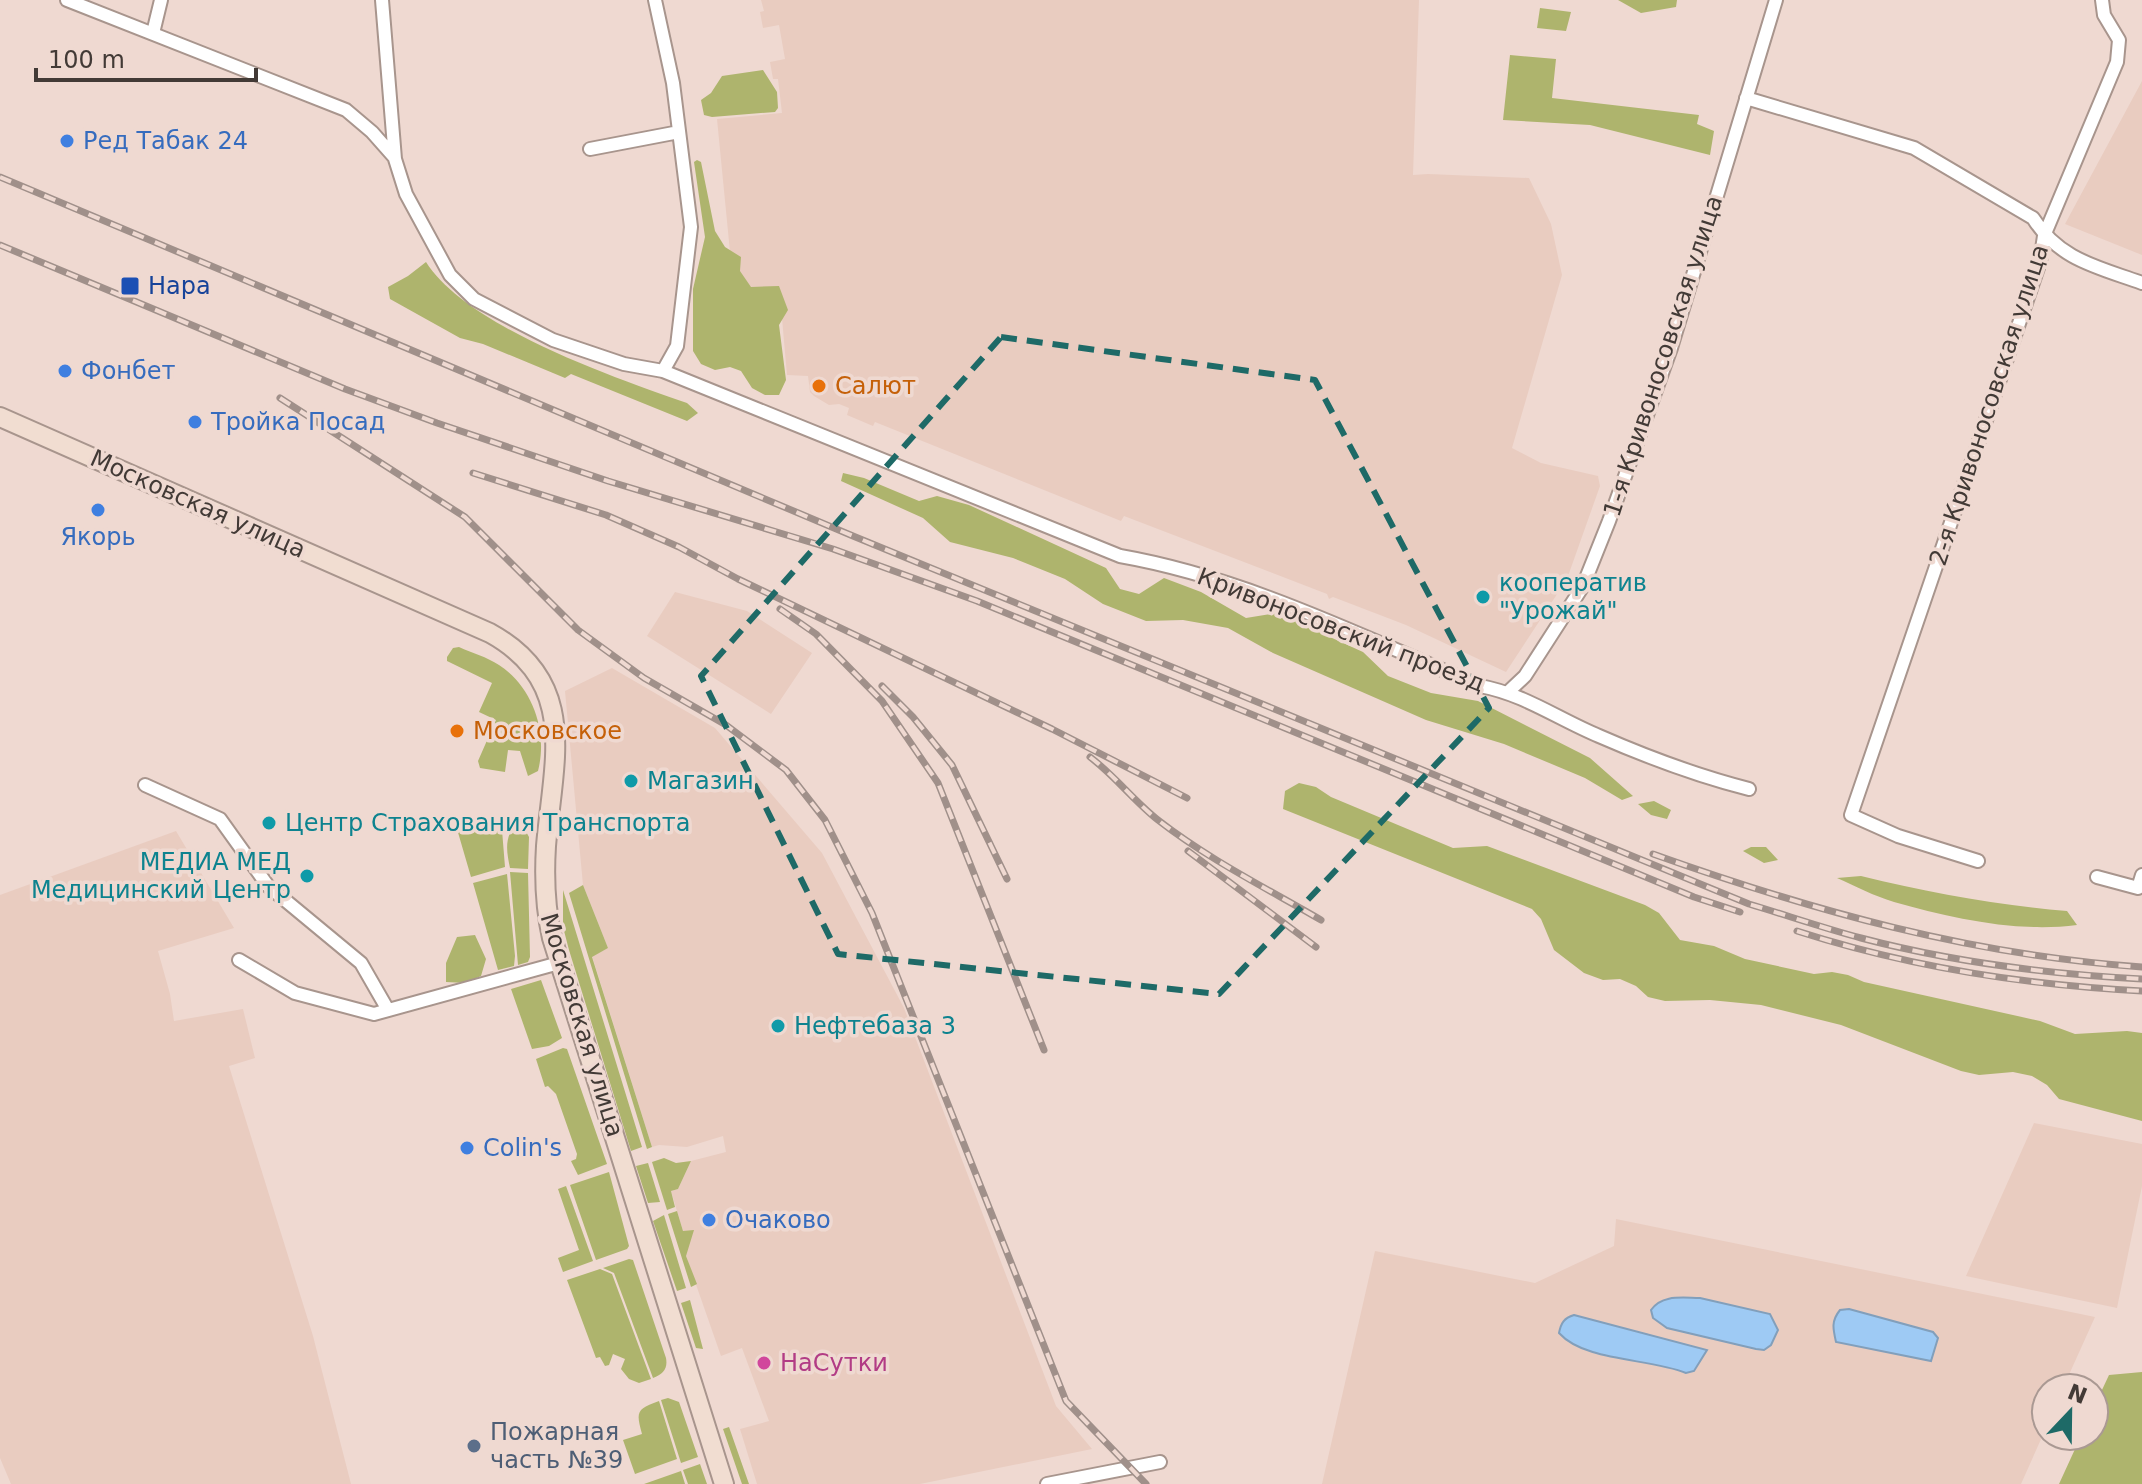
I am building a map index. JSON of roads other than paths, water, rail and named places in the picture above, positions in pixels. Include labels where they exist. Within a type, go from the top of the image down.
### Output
[{"type":"main road","name":"Московская улица","points":[[0,417],[490,633],[518,650],[541,678],[555,716],[555,764],[544,888],[549,922],[559,963],[724,1484]]},
{"type":"street","points":[[67,0],[346,110],[372,132],[395,159]]},
{"type":"street","points":[[153,33],[161,0]]},
{"type":"street","points":[[382,0],[395,159]]},
{"type":"street","points":[[655,0],[673,83],[691,227],[677,346],[663,371]]},
{"type":"street","name":"1-я Кривоносовская улица","points":[[1508,692],[1525,676],[1583,586],[1671,348],[1776,0]]},
{"type":"street","name":"2-я Кривоносовская улица","points":[[1978,861],[1898,836],[1851,815],[2040,262],[2044,236],[2117,62],[2119,40],[2104,15],[2102,0]]},
{"type":"street","points":[[1746,98],[1914,148],[2033,218],[2044,236],[2066,255],[2142,283]]},
{"type":"street","points":[[590,149],[679,132]]},
{"type":"street","name":"Кривоносовский проезд","points":[[395,159],[406,194],[450,275],[474,299],[553,340],[624,364],[663,371],[1120,556],[1169,565],[1229,582],[1480,686],[1508,692],[1599,736],[1716,780],[1749,789]]},
{"type":"street","points":[[145,785],[220,819],[268,886],[361,963],[388,1010]]},
{"type":"street","points":[[2097,877],[2138,888],[2141,879]]},
{"type":"street","points":[[239,960],[295,993],[374,1014],[559,963]]},
{"type":"street","points":[[1047,1484],[1160,1462]]},
{"type":"water","points":[[1700,1298],[1770,1314],[1778,1330],[1771,1345],[1764,1350],[1756,1349],[1667,1328],[1653,1318],[1651,1310],[1661,1301]]},
{"type":"water","points":[[1849,1309],[1933,1332],[1938,1338],[1931,1361],[1836,1342],[1835,1318],[1840,1310]]},
{"type":"water","points":[[1574,1315],[1707,1350],[1694,1371],[1686,1373],[1601,1354],[1570,1342],[1559,1333],[1564,1321]]},
{"type":"railway","points":[[0,177],[853,536],[1749,904],[1847,934],[1930,954],[2036,970],[2142,979]]},
{"type":"railway","points":[[0,245],[345,389],[437,423],[608,481],[833,549],[977,601],[1694,897],[1740,912]]},
{"type":"railway","points":[[280,398],[465,517],[578,630],[644,678],[726,725],[786,770],[825,820],[872,913],[1066,1401],[1146,1484]]},
{"type":"railway","points":[[473,473],[606,515],[679,547],[738,579],[1052,729],[1187,798]]},
{"type":"railway","points":[[780,609],[816,634],[882,701],[938,783],[1044,1050]]},
{"type":"railway","points":[[882,686],[913,717],[952,765],[1007,879]]},
{"type":"railway","points":[[1090,757],[1149,813],[1177,834],[1321,920]]},
{"type":"railway","points":[[1188,851],[1316,947]]},
{"type":"railway","points":[[1653,854],[1773,894],[1893,927],[2016,952],[2142,967]]},
{"type":"railway","points":[[1797,931],[1882,955],[1967,972],[2054,984],[2142,991]]},
{"type":"place","name":"Ред Табак 24","points":[[67,141]]},
{"type":"place","name":"Нара","points":[[130,286]]},
{"type":"place","name":"Фонбет","points":[[65,371]]},
{"type":"place","name":"Салют","points":[[819,386]]},
{"type":"place","name":"Тройка Посад","points":[[195,422]]},
{"type":"place","name":"Якорь","points":[[98,510]]},
{"type":"place","name":"кооператив \"Урожай\"","points":[[1483,597]]},
{"type":"place","name":"Московское","points":[[457,731]]},
{"type":"place","name":"Магазин","points":[[631,781]]},
{"type":"place","name":"Центр Страхования Транспорта","points":[[269,823]]},
{"type":"place","name":"МЕДИА МЕД Медицинский Центр","points":[[307,876]]},
{"type":"place","name":"Нефтебаза 3","points":[[778,1026]]},
{"type":"place","name":"Colin's","points":[[467,1148]]},
{"type":"place","name":"Очаково","points":[[709,1220]]},
{"type":"place","name":"НаСутки","points":[[764,1363]]},
{"type":"place","name":"Пожарная часть №39","points":[[474,1446]]}]
